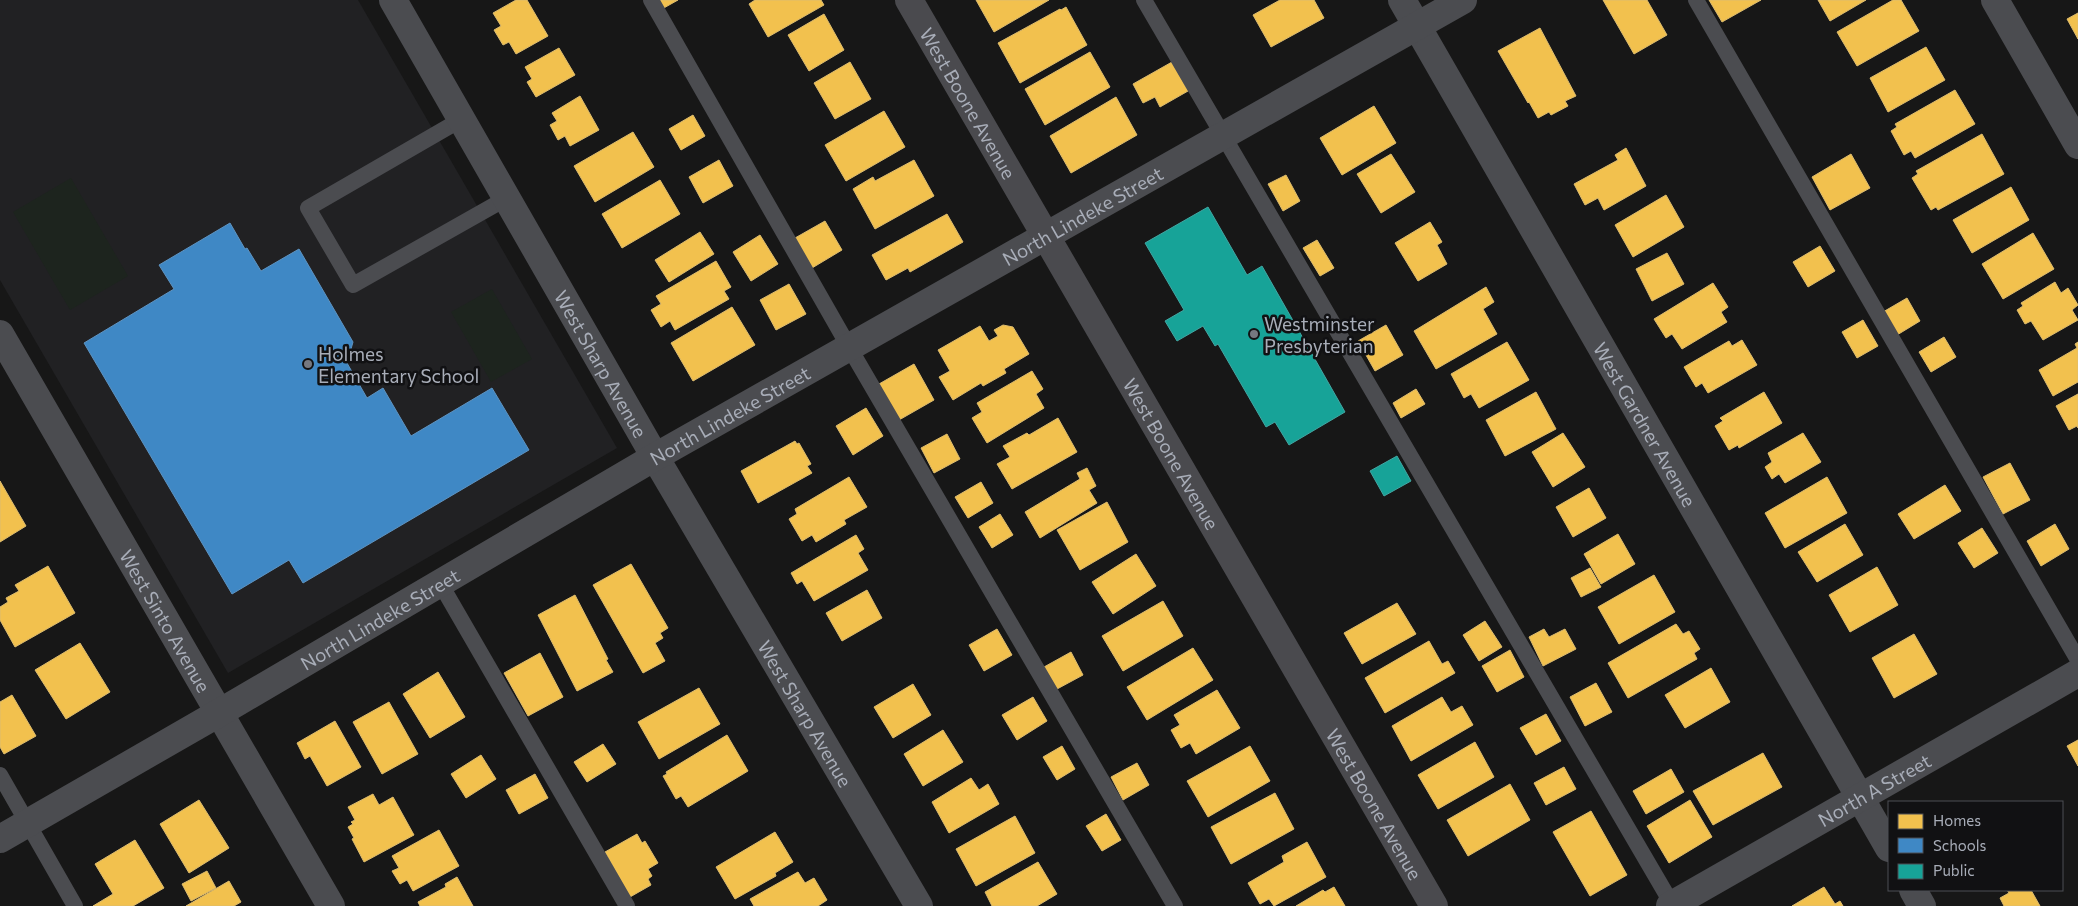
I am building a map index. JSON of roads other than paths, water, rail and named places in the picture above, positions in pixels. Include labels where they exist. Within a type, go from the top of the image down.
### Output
[{"type":"main road","name":"West Boone Avenue","points":[[909,0],[1434,906]]},
{"type":"street","name":"West Sharp Avenue","points":[[393,0],[655,457],[919,906]]},
{"type":"street","name":"West Gardner Avenue","points":[[1402,0],[1888,846]]},
{"type":"street","name":"North Lindeke Street","points":[[0,839],[655,457],[1463,0]]},
{"type":"street","points":[[1995,0],[2078,145]]},
{"type":"street","name":"West Sinto Avenue","points":[[0,334],[331,906]]},
{"type":"street","name":"North A Street","points":[[1671,905],[2078,672]]},
{"type":"street","points":[[1914,891],[1922,906]]},
{"type":"lane","points":[[651,0],[849,347],[1175,906]]},
{"type":"lane","points":[[1144,0],[1671,905]]},
{"type":"lane","points":[[1696,0],[2078,660]]},
{"type":"lane","points":[[462,120],[308,208],[353,285],[507,198]]},
{"type":"lane","points":[[440,583],[627,906]]},
{"type":"lane","points":[[0,775],[75,906]]},
{"type":"place","name":"Westminster Presbyterian","points":[[1254,334]]},
{"type":"place","name":"Holmes Elementary School","points":[[308,364]]}]
